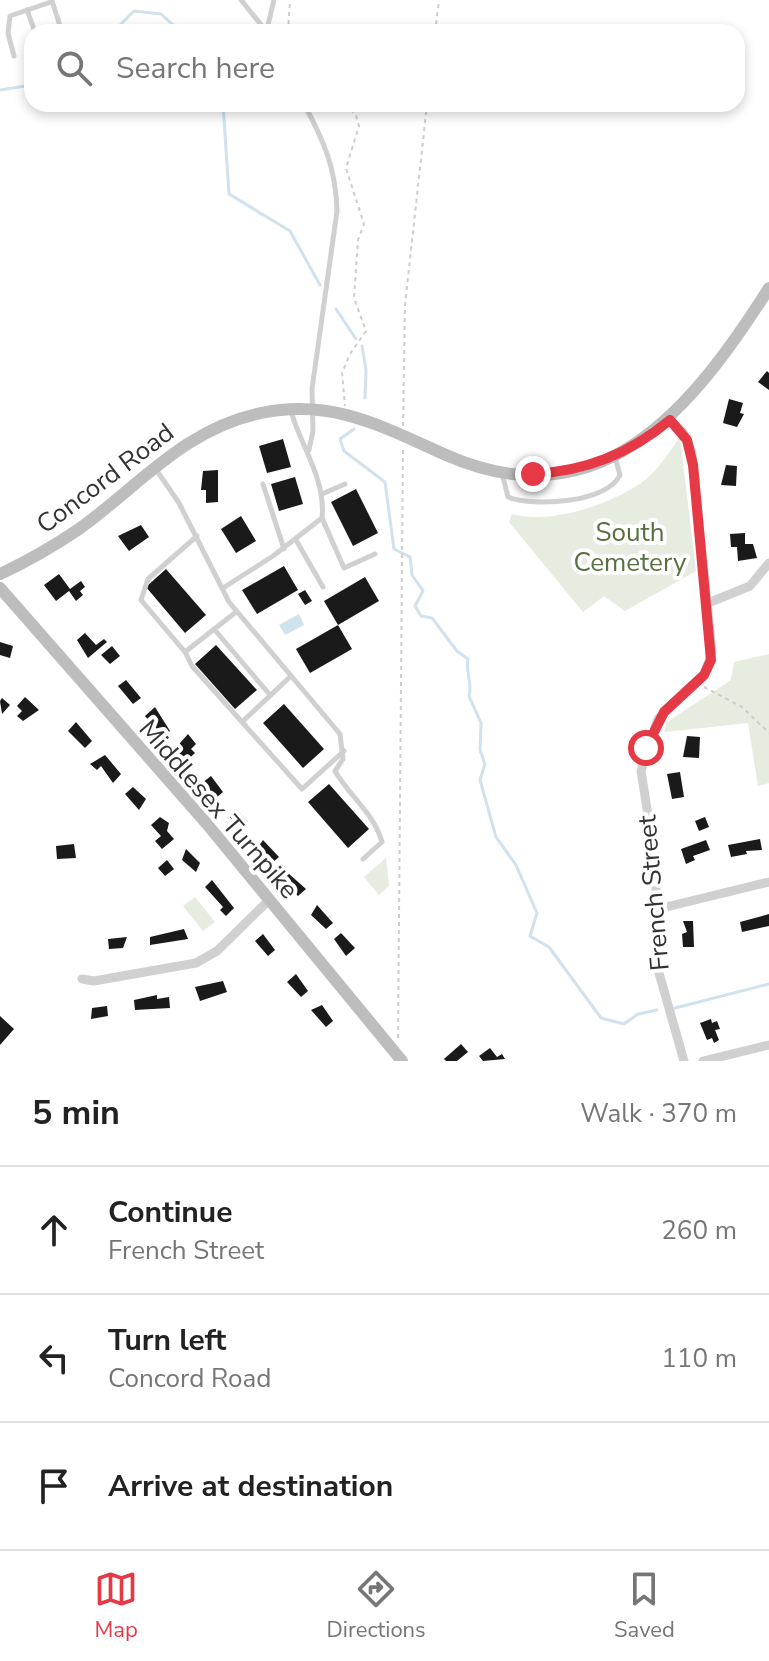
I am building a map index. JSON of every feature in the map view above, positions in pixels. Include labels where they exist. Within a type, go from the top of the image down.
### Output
[{"type":"main road","name":"Concord Road","points":[[0,574],[80,528],[175,449],[233,421],[291,410],[343,413],[403,434],[460,461],[502,472],[566,471],[615,456],[670,420],[713,368],[769,288]]},
{"type":"main road","name":"Middlesex Turnpike","points":[[0,588],[269,900],[400,1058]]},
{"type":"street","name":"French Street","points":[[670,420],[683,432],[692,453],[711,660],[696,682],[658,719],[642,760],[641,782],[653,842],[659,973],[684,1061]]},
{"type":"street","points":[[708,603],[750,586],[769,563]]},
{"type":"street","points":[[658,909],[769,882]]},
{"type":"street","points":[[82,979],[94,981],[196,963],[217,951],[269,900]]},
{"type":"street","points":[[703,1061],[769,1045]]},
{"type":"lane","points":[[241,0],[261,24]]},
{"type":"lane","points":[[269,24],[274,0]]},
{"type":"lane","points":[[14,56],[8,33],[10,16],[52,1],[59,24]]},
{"type":"lane","points":[[27,10],[32,24]]},
{"type":"lane","points":[[308,112],[327,147],[336,185],[337,211],[311,410],[313,431],[309,450]]},
{"type":"lane","points":[[291,410],[299,437],[309,450],[322,494],[322,518],[344,568],[375,554]]},
{"type":"lane","points":[[502,472],[508,497],[527,501],[566,501],[593,494],[616,483],[620,475],[615,456]]},
{"type":"lane","points":[[154,467],[197,536],[236,612],[333,724],[344,750],[335,771],[345,788],[377,822],[382,842],[363,859]]},
{"type":"lane","points":[[263,484],[284,549]]},
{"type":"lane","points":[[322,494],[345,484]]},
{"type":"lane","points":[[223,588],[284,549],[322,518]]},
{"type":"lane","points":[[197,536],[148,579],[141,600],[185,652],[192,666],[302,789],[344,750]]},
{"type":"lane","points":[[296,540],[323,587]]},
{"type":"lane","points":[[185,652],[236,612]]},
{"type":"lane","points":[[214,629],[270,695]]},
{"type":"lane","points":[[242,722],[291,676]]},
{"type":"path","points":[[288,24],[290,0]]},
{"type":"path","points":[[436,24],[439,0]]},
{"type":"path","points":[[343,413],[346,403],[342,373],[350,354],[366,331],[354,298],[358,240],[364,224],[346,168],[359,126],[353,112]]},
{"type":"path","points":[[400,1058],[405,305],[426,112]]},
{"type":"path","points":[[696,682],[742,707],[769,733]]},
{"type":"green space","name":"South Cemetery","points":[[680,437],[696,571],[625,611],[604,596],[583,612],[509,522],[512,514],[545,517],[581,510],[615,497],[649,477]]},
{"type":"green space","points":[[769,654],[769,783],[758,786],[748,723],[664,732],[667,722],[731,680],[734,662]]},
{"type":"green space","points":[[386,858],[389,886],[379,895],[364,877]]},
{"type":"green space","points":[[195,897],[215,922],[203,931],[183,906]]},
{"type":"water","points":[[299,614],[304,625],[285,635],[279,625]]},
{"type":"building","points":[[767,371],[769,373],[769,390],[758,382]]},
{"type":"building","points":[[729,399],[743,403],[740,413],[744,414],[737,427],[723,423]]},
{"type":"building","points":[[283,439],[291,467],[267,473],[259,446]]},
{"type":"building","points":[[726,465],[737,466],[736,486],[721,485]]},
{"type":"building","points":[[218,470],[218,502],[206,503],[206,490],[201,490],[203,471]]},
{"type":"building","points":[[295,477],[303,504],[279,511],[271,484]]},
{"type":"building","points":[[356,489],[378,533],[353,546],[331,502]]},
{"type":"building","points":[[241,516],[256,541],[236,553],[221,529]]},
{"type":"building","points":[[141,525],[149,537],[129,551],[118,536]]},
{"type":"building","points":[[745,533],[745,544],[753,544],[757,558],[738,561],[737,547],[731,547],[730,534]]},
{"type":"building","points":[[284,566],[298,590],[257,614],[242,590]]},
{"type":"building","points":[[166,569],[206,615],[185,633],[146,587]]},
{"type":"building","points":[[59,574],[70,589],[81,581],[85,587],[80,591],[83,595],[76,601],[69,591],[56,601],[44,585]]},
{"type":"building","points":[[365,577],[379,601],[338,625],[324,601]]},
{"type":"building","points":[[305,590],[312,601],[305,605],[298,594]]},
{"type":"building","points":[[338,625],[352,649],[310,673],[296,649]]},
{"type":"building","points":[[85,633],[96,645],[104,639],[107,642],[88,658],[77,640]]},
{"type":"building","points":[[0,642],[13,646],[10,658],[0,655]]},
{"type":"building","points":[[216,645],[257,690],[235,709],[195,664]]},
{"type":"building","points":[[112,646],[120,656],[110,664],[101,655]]},
{"type":"building","points":[[126,680],[141,698],[133,704],[118,686]]},
{"type":"building","points":[[25,697],[39,710],[23,721],[17,716],[22,711],[17,706]]},
{"type":"building","points":[[2,698],[10,705],[2,714],[0,701]]},
{"type":"building","points":[[284,704],[324,749],[303,768],[263,723]]},
{"type":"building","points":[[155,707],[170,731],[163,736],[145,716]]},
{"type":"building","points":[[76,722],[92,741],[85,748],[68,731]]},
{"type":"building","points":[[188,734],[196,744],[191,749],[195,753],[184,763],[173,751]]},
{"type":"building","points":[[687,736],[700,737],[699,758],[683,757]]},
{"type":"building","points":[[105,755],[121,774],[113,783],[101,766],[97,770],[90,764]]},
{"type":"building","points":[[680,772],[684,797],[672,799],[667,774]]},
{"type":"building","points":[[211,776],[223,792],[216,798],[202,783]]},
{"type":"building","points":[[329,784],[369,829],[348,848],[308,802]]},
{"type":"building","points":[[133,787],[146,799],[139,810],[125,794]]},
{"type":"building","points":[[236,809],[248,822],[240,829],[230,817]]},
{"type":"building","points":[[160,817],[169,823],[167,831],[174,839],[162,849],[155,841],[161,836],[151,825]]},
{"type":"building","points":[[705,817],[709,827],[699,831],[695,821]]},
{"type":"building","points":[[760,839],[762,850],[746,851],[747,854],[731,857],[728,845]]},
{"type":"building","points":[[263,840],[279,857],[272,863],[256,850]]},
{"type":"building","points":[[706,840],[710,850],[693,856],[695,860],[686,864],[681,849]]},
{"type":"building","points":[[74,844],[76,858],[57,859],[56,846]]},
{"type":"building","points":[[186,849],[200,863],[196,872],[182,860]]},
{"type":"building","points":[[167,860],[174,869],[165,876],[158,868]]},
{"type":"building","points":[[288,873],[306,889],[298,896],[283,882]]},
{"type":"building","points":[[212,880],[234,908],[226,916],[220,910],[223,907],[205,887]]},
{"type":"building","points":[[317,905],[333,923],[326,929],[311,915]]},
{"type":"building","points":[[769,914],[769,926],[742,932],[740,922]]},
{"type":"building","points":[[683,921],[693,921],[694,947],[683,947],[682,934],[687,932]]},
{"type":"building","points":[[184,929],[188,939],[150,945],[150,937]]},
{"type":"building","points":[[341,933],[355,948],[346,956],[334,939]]},
{"type":"building","points":[[263,934],[275,950],[268,956],[255,941]]},
{"type":"building","points":[[127,937],[123,948],[109,949],[108,939]]},
{"type":"building","points":[[296,974],[308,991],[301,997],[287,982]]},
{"type":"building","points":[[223,981],[227,992],[200,1001],[195,987]]},
{"type":"building","points":[[157,995],[157,999],[169,997],[170,1008],[135,1010],[134,1000]]},
{"type":"building","points":[[322,1005],[333,1021],[326,1027],[311,1010]]},
{"type":"building","points":[[107,1006],[108,1016],[91,1019],[92,1008]]},
{"type":"building","points":[[0,1016],[14,1029],[0,1045]]},
{"type":"building","points":[[711,1019],[712,1023],[717,1021],[720,1029],[715,1030],[719,1040],[714,1043],[712,1038],[707,1040],[700,1023]]},
{"type":"building","points":[[461,1044],[468,1052],[457,1061],[444,1059]]},
{"type":"building","points":[[490,1048],[497,1057],[502,1054],[505,1059],[483,1061],[479,1056]]},
{"type":"waterway","points":[[121,24],[134,11],[161,14],[172,24]]},
{"type":"waterway","points":[[0,90],[24,86]]},
{"type":"waterway","points":[[224,112],[229,194],[290,231],[320,285]]},
{"type":"waterway","points":[[336,309],[356,339]]},
{"type":"waterway","points":[[362,346],[366,370],[365,398]]},
{"type":"waterway","points":[[354,429],[340,439],[344,451],[385,482],[394,549],[410,557],[412,575],[423,591],[415,606],[421,616],[432,618],[457,651],[468,659],[469,696],[481,723],[480,750],[485,764],[480,780],[496,837],[516,865],[537,913],[530,936],[549,947],[601,1018],[624,1024],[638,1014],[657,1010]]},
{"type":"waterway","points":[[675,1008],[769,984]]},
{"type":"route","points":[[533,474],[566,471],[600,462],[630,449],[670,420],[687,440],[692,453],[712,638],[711,660],[704,675],[658,719],[646,748]]}]
